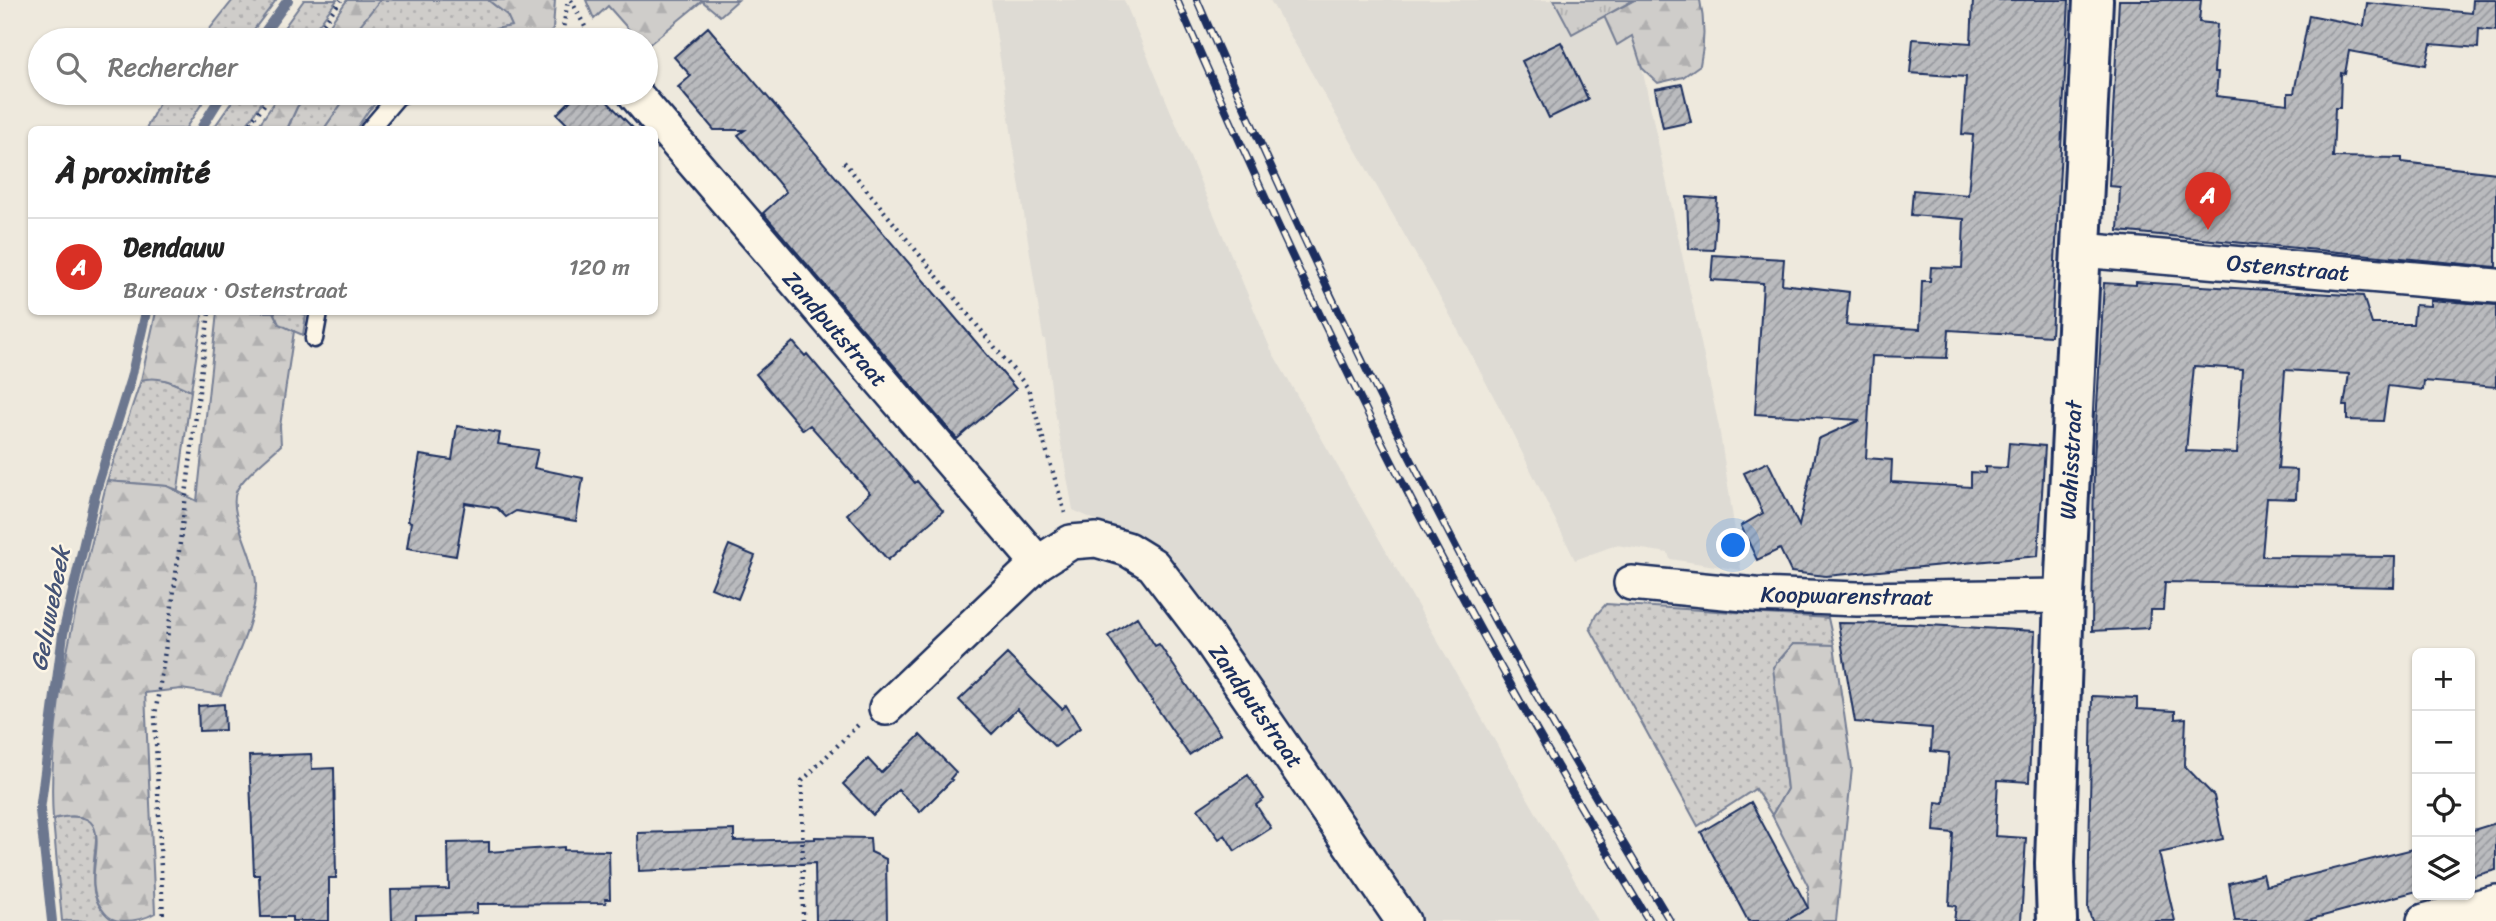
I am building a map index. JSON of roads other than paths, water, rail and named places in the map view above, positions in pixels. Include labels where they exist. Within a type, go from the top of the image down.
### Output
[{"type":"street","name":"Wahisstraat","points":[[2057,921],[2055,863],[2064,596],[2093,0]]},
{"type":"street","name":"Zandputstraat","points":[[644,105],[1038,563],[1072,541],[1096,540],[1127,549],[1153,565],[1214,647],[1403,921]]},
{"type":"street","name":"Ostenstraat","points":[[2081,250],[2496,286]]},
{"type":"street","points":[[886,708],[1038,563]]},
{"type":"street","name":"Koopwarenstraat","points":[[1631,583],[1755,595],[1857,599],[2064,596]]},
{"type":"street","points":[[2424,921],[2496,902]]},
{"type":"lane","points":[[372,126],[390,105]]},
{"type":"lane","points":[[314,339],[318,315]]},
{"type":"waterway","name":"Geluwebeek","points":[[268,28],[288,0]]},
{"type":"waterway","name":"Geluwebeek","points":[[202,126],[216,105]]},
{"type":"waterway","name":"Geluwebeek","points":[[52,921],[40,810],[63,634],[97,487],[131,378],[145,315]]},
{"type":"railway","points":[[1177,0],[1292,255],[1415,507],[1528,716],[1649,921]]},
{"type":"railway","points":[[1197,0],[1339,313],[1454,543],[1537,696],[1670,921]]},
{"type":"place","name":"Dendauw","points":[[2208,230]]}]
